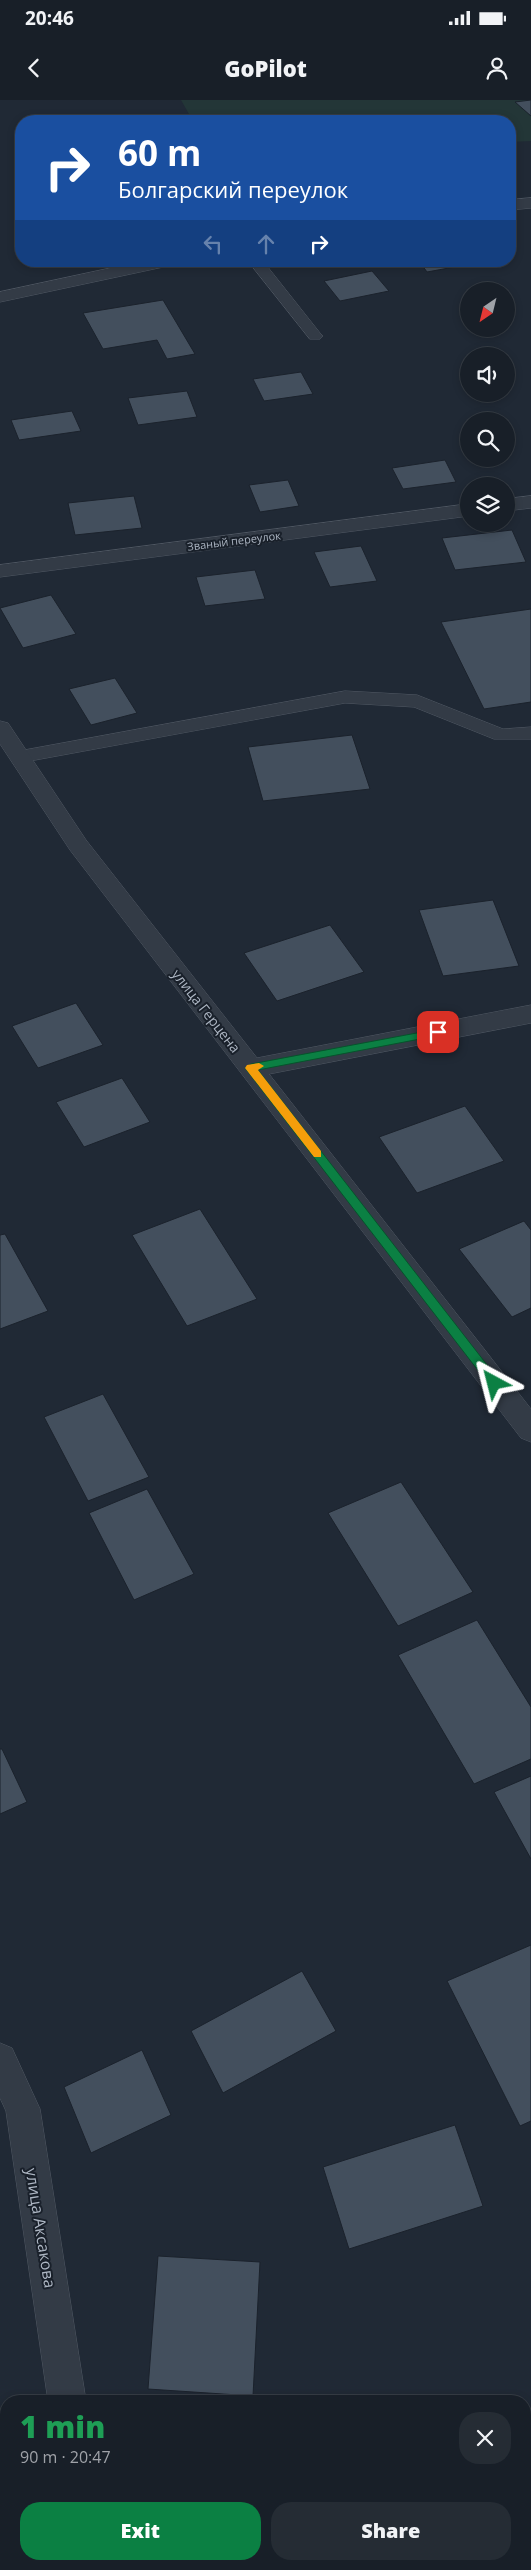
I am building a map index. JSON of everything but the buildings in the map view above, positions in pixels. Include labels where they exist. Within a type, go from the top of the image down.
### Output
[{"type":"street","points":[[516,204],[531,203]]},
{"type":"street","points":[[0,296],[139,267]]},
{"type":"street","points":[[515,504],[531,502]]},
{"type":"street","name":"Званый переулок","points":[[0,571],[460,511]]},
{"type":"street","name":"улица Герцена","points":[[0,728],[78,845],[531,1430]]},
{"type":"street","points":[[251,1068],[531,1014]]},
{"type":"street","name":"улица Аксакова","points":[[0,2060],[23,2109],[66,2395]]},
{"type":"lane","points":[[260,267],[315,336]]},
{"type":"lane","points":[[19,757],[344,697],[416,701],[501,735],[531,733]]},
{"type":"shaded area","points":[[181,100],[531,100],[531,141],[516,142],[516,115],[190,115]]},
{"type":"slow traffic","points":[[259,1066],[251,1068],[317,1154]]},
{"type":"route","points":[[438,1032],[251,1068],[494,1383]]}]
